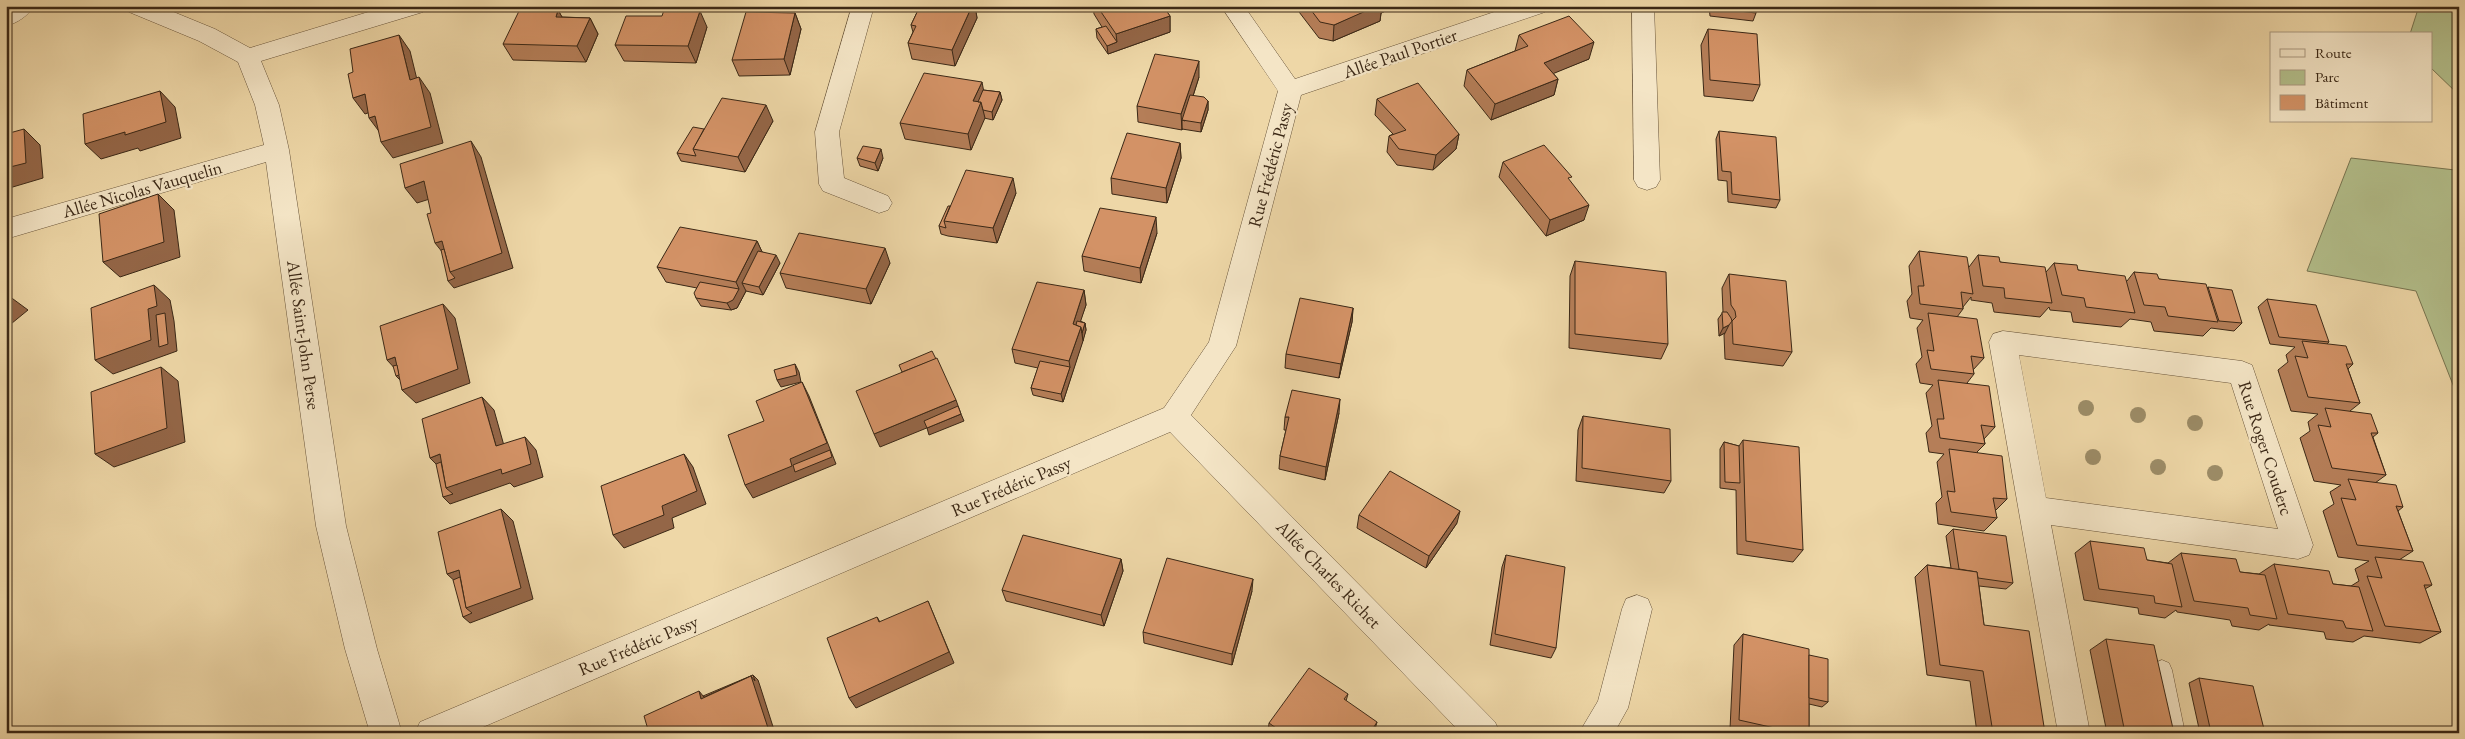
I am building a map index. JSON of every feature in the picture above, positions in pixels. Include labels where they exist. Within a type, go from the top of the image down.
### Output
[{"type":"street","points":[[6,18],[23,6]]},
{"type":"street","points":[[136,6],[207,35],[248,58],[415,6]]},
{"type":"street","points":[[863,6],[827,132],[832,184],[879,204]]},
{"type":"street","name":"Rue Frédéric Passy","points":[[431,733],[1174,416],[1222,346],[1290,90],[1232,6]]},
{"type":"street","name":"Allée Paul Portier","points":[[1290,90],[1537,6]]},
{"type":"street","points":[[1644,6],[1647,180]]},
{"type":"street","name":"Allée Saint-John Perse","points":[[248,58],[267,105],[277,150],[331,526],[361,648],[386,733]]},
{"type":"street","name":"Allée Nicolas Vauquelin","points":[[6,229],[277,150]]},
{"type":"street","name":"Rue Roger Couderc","points":[[2034,510],[2298,546],[2242,373],[2003,342],[2074,733]]},
{"type":"street","name":"Allée Charles Richet","points":[[1174,416],[1484,733]]},
{"type":"street","points":[[1595,733],[1612,708],[1637,609]]},
{"type":"lane","points":[[2162,670],[2175,733]]},
{"type":"green space","points":[[2419,6],[2459,6],[2459,95],[2432,69],[2432,32],[2411,32]]},
{"type":"green space","points":[[2351,158],[2455,170],[2459,163],[2459,400],[2416,291],[2307,271]]},
{"type":"building","points":[[920,6],[972,6],[952,50],[908,43],[916,26],[911,25]]},
{"type":"building","points":[[1097,6],[1163,6],[1170,16],[1116,34]]},
{"type":"building","points":[[1308,6],[1377,6],[1334,25],[1320,22]]},
{"type":"building","points":[[1713,6],[1756,6],[1756,13],[1713,8]]},
{"type":"building","points":[[520,9],[558,10],[556,17],[590,18],[577,46],[503,44]]},
{"type":"building","points":[[664,10],[700,11],[688,46],[615,45],[626,16],[662,16]]},
{"type":"building","points":[[746,12],[795,13],[784,59],[732,60]]},
{"type":"building","points":[[1569,16],[1594,42],[1544,63],[1558,79],[1495,104],[1467,70],[1528,46],[1519,35]]},
{"type":"building","points":[[1106,26],[1117,42],[1107,46],[1096,29]]},
{"type":"building","points":[[1708,29],[1757,34],[1760,85],[1710,80]]},
{"type":"building","points":[[399,35],[410,80],[419,77],[431,127],[381,142],[375,116],[369,118],[365,94],[353,98],[348,74],[353,72],[350,49]]},
{"type":"building","points":[[1155,54],[1199,61],[1181,114],[1137,106]]},
{"type":"building","points":[[924,73],[982,82],[973,101],[981,102],[968,134],[900,123]]},
{"type":"building","points":[[1418,83],[1459,134],[1436,155],[1399,149],[1389,136],[1406,130],[1377,99]]},
{"type":"building","points":[[983,90],[1000,92],[992,112],[983,110],[981,102],[978,102]]},
{"type":"building","points":[[160,91],[166,122],[125,135],[125,132],[85,144],[83,114]]},
{"type":"building","points":[[1190,95],[1204,97],[1208,101],[1201,123],[1182,120]]},
{"type":"building","points":[[722,98],[766,105],[738,157],[693,149]]},
{"type":"building","points":[[693,127],[704,129],[693,149],[696,156],[677,153]]},
{"type":"building","points":[[24,129],[26,163],[6,168],[6,134]]},
{"type":"building","points":[[1719,131],[1776,137],[1780,200],[1732,194],[1731,172],[1722,171]]},
{"type":"building","points":[[1127,133],[1180,143],[1166,188],[1111,178]]},
{"type":"building","points":[[471,141],[502,253],[450,272],[442,241],[435,243],[427,214],[431,213],[424,181],[405,188],[400,164]]},
{"type":"building","points":[[1544,145],[1572,177],[1568,178],[1589,205],[1550,220],[1503,162]]},
{"type":"building","points":[[863,146],[881,149],[875,163],[857,158]]},
{"type":"building","points":[[966,170],[1013,178],[993,228],[944,221]]},
{"type":"building","points":[[158,194],[164,242],[103,262],[99,214]]},
{"type":"building","points":[[948,206],[950,206],[944,221],[946,228],[939,226]]},
{"type":"building","points":[[1100,208],[1156,217],[1140,268],[1082,256]]},
{"type":"building","points":[[680,227],[757,241],[736,282],[657,267]]},
{"type":"building","points":[[799,233],[885,248],[866,289],[780,273]]},
{"type":"building","points":[[444,249],[450,272],[455,278],[448,281],[441,250]]},
{"type":"building","points":[[758,251],[776,255],[759,287],[742,283]]},
{"type":"building","points":[[1919,251],[1967,257],[1973,294],[1961,292],[1963,309],[1920,304],[1918,286],[1924,286]]},
{"type":"building","points":[[1978,255],[1999,257],[2000,262],[2045,267],[2052,303],[2005,298],[2004,288],[1983,286]]},
{"type":"building","points":[[1575,261],[1666,272],[1668,344],[1575,334]]},
{"type":"building","points":[[2054,263],[2077,265],[2078,270],[2125,276],[2135,313],[2086,307],[2084,298],[2062,295]]},
{"type":"building","points":[[2134,272],[2157,274],[2159,279],[2206,284],[2218,322],[2168,316],[2165,307],[2144,305]]},
{"type":"building","points":[[1729,274],[1786,281],[1792,352],[1733,344],[1732,321],[1736,317],[1731,305]]},
{"type":"building","points":[[700,282],[739,289],[733,300],[727,303],[696,298],[694,293]]},
{"type":"building","points":[[1037,282],[1084,290],[1073,324],[1081,327],[1069,361],[1012,349]]},
{"type":"building","points":[[154,285],[157,306],[148,309],[151,340],[95,360],[91,308]]},
{"type":"building","points":[[2208,287],[2232,290],[2242,323],[2219,321]]},
{"type":"building","points":[[1300,298],[1353,308],[1341,364],[1286,354]]},
{"type":"building","points":[[2267,299],[2316,305],[2329,342],[2279,337]]},
{"type":"building","points":[[443,304],[458,369],[402,390],[395,357],[387,360],[380,326]]},
{"type":"building","points":[[1722,312],[1727,312],[1732,321],[1723,328]]},
{"type":"building","points":[[165,313],[168,344],[159,347],[156,315]]},
{"type":"building","points":[[1928,313],[1977,319],[1984,358],[1971,356],[1974,374],[1931,369],[1927,350],[1934,351]]},
{"type":"building","points":[[1077,321],[1085,323],[1082,333],[1081,327],[1076,325]]},
{"type":"building","points":[[2302,341],[2346,346],[2353,364],[2346,364],[2360,403],[2308,397],[2295,356],[2308,358]]},
{"type":"building","points":[[932,351],[936,359],[902,372],[899,365]]},
{"type":"building","points":[[937,358],[956,400],[874,434],[856,391]]},
{"type":"building","points":[[1040,361],[1070,367],[1061,394],[1031,388]]},
{"type":"building","points":[[795,364],[797,375],[777,380],[774,370]]},
{"type":"building","points":[[397,365],[399,375],[396,376],[393,366]]},
{"type":"building","points":[[161,367],[167,428],[95,454],[91,392]]},
{"type":"building","points":[[1938,380],[1989,386],[1995,427],[1981,425],[1985,444],[1940,438],[1937,419],[1944,419]]},
{"type":"building","points":[[802,382],[827,443],[790,459],[792,466],[745,485],[728,435],[764,421],[756,401]]},
{"type":"building","points":[[1292,390],[1340,399],[1326,467],[1280,456],[1289,417],[1285,417]]},
{"type":"building","points":[[482,397],[496,446],[525,437],[531,464],[502,474],[501,469],[446,488],[440,454],[430,458],[422,419]]},
{"type":"building","points":[[958,406],[961,414],[927,428],[924,421]]},
{"type":"building","points":[[2325,408],[2371,414],[2378,433],[2371,433],[2386,475],[2332,468],[2318,425],[2331,427]]},
{"type":"building","points":[[1583,416],[1670,429],[1671,481],[1582,468]]},
{"type":"building","points":[[1743,440],[1799,447],[1803,550],[1746,541]]},
{"type":"building","points":[[1724,442],[1739,446],[1740,483],[1725,482]]},
{"type":"building","points":[[1949,449],[2002,456],[2007,499],[1993,498],[1997,518],[1951,512],[1947,491],[1955,492]]},
{"type":"building","points":[[830,450],[832,457],[795,472],[793,465]]},
{"type":"building","points":[[684,454],[697,491],[662,506],[664,515],[613,535],[601,486]]},
{"type":"building","points":[[441,462],[446,488],[453,494],[443,497],[436,464]]},
{"type":"building","points":[[1390,471],[1460,511],[1429,556],[1359,515]]},
{"type":"building","points":[[2348,479],[2396,485],[2403,507],[2396,506],[2413,551],[2357,545],[2341,498],[2356,500]]},
{"type":"building","points":[[501,509],[521,588],[466,608],[459,570],[447,574],[438,532]]},
{"type":"building","points":[[1953,529],[2006,536],[2013,583],[1978,578],[1977,572],[1959,569]]},
{"type":"building","points":[[1023,535],[1121,559],[1101,615],[1002,590]]},
{"type":"building","points":[[2090,541],[2144,548],[2147,560],[2172,564],[2182,607],[2155,603],[2154,596],[2099,589]]},
{"type":"building","points":[[2181,553],[2236,559],[2240,572],[2265,575],[2277,619],[2250,615],[2248,608],[2194,601]]},
{"type":"building","points":[[1506,555],[1565,567],[1556,648],[1495,634]]},
{"type":"building","points":[[2375,557],[2423,562],[2432,585],[2424,585],[2441,632],[2385,626],[2367,576],[2382,578]]},
{"type":"building","points":[[1167,558],[1253,579],[1232,654],[1143,632]]},
{"type":"building","points":[[2274,564],[2329,571],[2333,584],[2359,587],[2373,631],[2346,628],[2343,621],[2288,614]]},
{"type":"building","points":[[1927,565],[1977,572],[1984,625],[2029,631],[2045,733],[1993,733],[1983,671],[1940,665]]},
{"type":"building","points":[[460,577],[466,608],[472,613],[463,617],[453,580]]},
{"type":"building","points":[[928,601],[949,652],[849,698],[827,638],[877,617],[879,622]]},
{"type":"building","points":[[1743,634],[1809,649],[1809,733],[1797,733],[1739,720]]},
{"type":"building","points":[[2106,639],[2154,645],[2174,733],[2125,733]]},
{"type":"building","points":[[1809,655],[1828,659],[1828,702],[1809,698]]},
{"type":"building","points":[[1309,668],[1348,694],[1344,699],[1377,722],[1370,733],[1283,733],[1269,723]]},
{"type":"building","points":[[753,675],[755,681],[751,676],[703,696]]},
{"type":"building","points":[[751,676],[769,731],[764,733],[649,733],[644,716],[699,691],[701,699]]},
{"type":"building","points":[[2199,678],[2253,686],[2265,733],[2247,733],[2210,728]]}]
